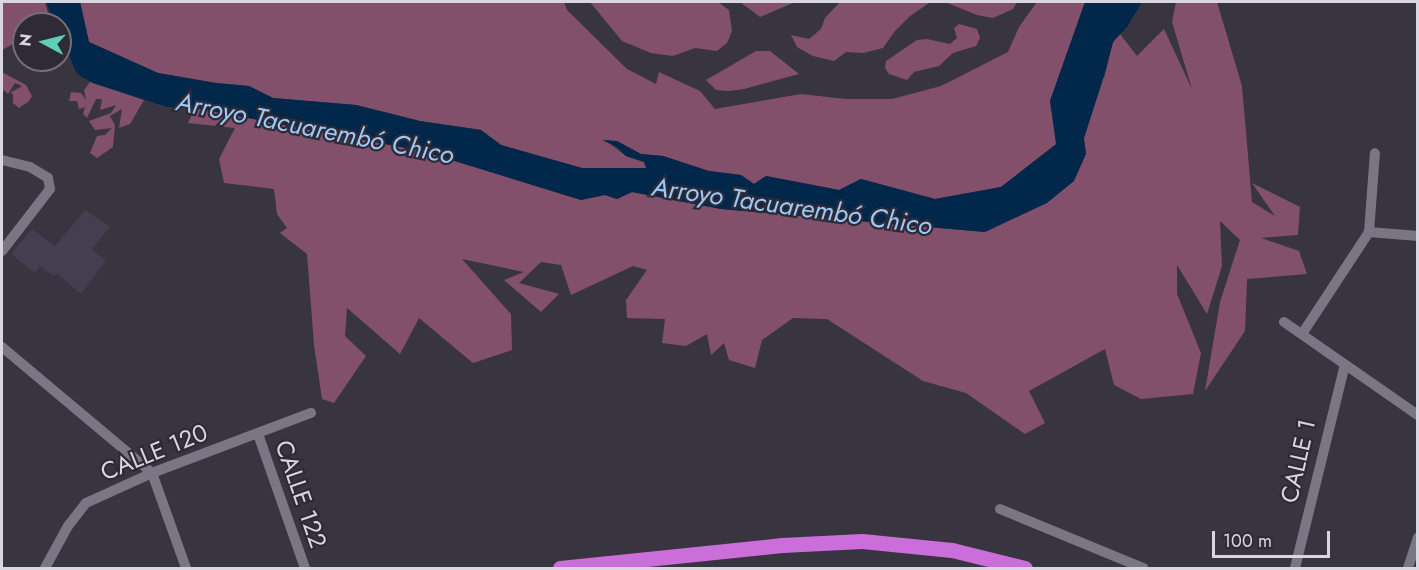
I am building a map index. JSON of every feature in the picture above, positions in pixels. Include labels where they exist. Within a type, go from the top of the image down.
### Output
[{"type":"highway","points":[[560,568],[782,544],[862,541],[952,550],[1026,568]]},
{"type":"street","points":[[1302,334],[1369,232],[1375,153]]},
{"type":"street","points":[[2,160],[30,167],[48,178],[50,189],[2,251]]},
{"type":"street","points":[[1369,232],[1418,236]]},
{"type":"street","points":[[1284,322],[1418,415]]},
{"type":"street","points":[[2,347],[152,473],[186,568]]},
{"type":"street","name":"CALLE 1","points":[[1295,568],[1345,364]]},
{"type":"street","name":"CALLE 120","points":[[45,568],[77,511],[86,503],[152,473],[311,414]]},
{"type":"street","name":"CALLE 122","points":[[258,434],[305,568]]},
{"type":"street","points":[[1000,509],[1143,568]]},
{"type":"street","points":[[1408,568],[1418,538]]},
{"type":"shaded area","points":[[2,2],[45,2],[48,12],[12,12],[12,45],[2,50]]},
{"type":"shaded area","points":[[80,2],[564,2],[567,10],[627,69],[656,84],[659,72],[700,91],[715,109],[801,94],[846,99],[892,99],[941,86],[1008,52],[1019,27],[1037,2],[1085,2],[1050,101],[1057,144],[1001,187],[935,199],[861,179],[839,190],[766,176],[754,184],[741,175],[709,171],[663,156],[641,154],[617,141],[605,140],[626,156],[644,162],[647,168],[582,168],[501,145],[481,130],[420,121],[356,105],[273,98],[249,86],[158,73],[89,42]]},
{"type":"shaded area","points":[[590,2],[718,2],[729,10],[732,31],[727,43],[717,51],[695,48],[673,56],[651,53],[622,41]]},
{"type":"shaded area","points":[[740,2],[795,2],[760,17]]},
{"type":"shaded area","points":[[840,2],[940,2],[929,3],[910,16],[883,48],[863,53],[846,52],[834,61],[813,56],[797,47],[791,35],[809,39],[821,29],[825,18]]},
{"type":"shaded area","points":[[945,2],[1017,2],[1013,9],[993,18],[977,15]]},
{"type":"shaded area","points":[[1176,2],[1217,2],[1242,86],[1252,202],[1275,216],[1252,183],[1300,207],[1298,235],[1261,238],[1299,251],[1307,274],[1247,279],[1245,331],[1205,391],[1220,302],[1240,240],[1220,221],[1222,266],[1207,314],[1177,265],[1177,294],[1201,353],[1193,394],[1141,399],[1114,385],[1105,349],[1029,391],[1045,423],[1025,434],[966,393],[923,381],[827,319],[793,318],[762,340],[755,368],[729,360],[724,343],[711,355],[707,334],[686,346],[662,343],[665,319],[627,318],[626,300],[647,270],[633,266],[571,295],[561,265],[541,262],[519,283],[559,294],[541,312],[504,280],[524,272],[462,259],[511,314],[512,350],[473,363],[419,318],[400,354],[347,308],[345,336],[366,356],[334,403],[322,399],[314,345],[307,254],[280,233],[287,228],[277,214],[274,189],[224,183],[219,159],[235,128],[188,123],[195,108],[422,151],[581,200],[605,195],[617,199],[632,192],[721,209],[985,232],[1086,154],[1080,109],[1104,77],[1113,42],[1120,34],[1137,56],[1164,29],[1192,89],[1172,22]]},
{"type":"shaded area","points":[[959,24],[977,29],[980,38],[976,46],[953,53],[939,66],[914,72],[907,80],[889,74],[885,68],[886,61],[917,40],[927,39],[950,44],[957,38],[954,28]]},
{"type":"shaded area","points":[[756,51],[770,51],[799,74],[729,91],[716,90],[706,80]]},
{"type":"shaded area","points":[[2,72],[26,85],[32,96],[19,108],[13,103],[13,94],[10,93],[22,86],[15,83],[8,94],[4,90],[2,94]]},
{"type":"shaded area","points":[[90,82],[144,100],[130,124],[119,128],[122,109],[110,116],[115,125],[113,147],[97,158],[90,153],[97,136],[105,135],[112,128],[95,130],[89,121],[111,113],[116,105],[100,110],[102,99],[96,99],[87,118],[83,114],[85,107],[79,109],[77,101],[69,101],[71,92],[81,93],[86,100],[84,90]]},
{"type":"shaded area","points":[[85,210],[110,227],[92,249],[106,261],[81,294],[57,273],[54,276],[40,266],[35,273],[11,254],[32,229],[55,246]]},
{"type":"water","points":[[46,2],[80,2],[89,42],[158,73],[249,86],[273,98],[356,105],[420,121],[481,130],[501,145],[582,168],[646,168],[644,162],[626,156],[617,147],[602,140],[617,141],[641,154],[663,156],[709,171],[741,175],[754,184],[766,176],[839,190],[861,179],[935,199],[1001,187],[1056,144],[1050,101],[1085,2],[1142,2],[1127,27],[1113,42],[1104,77],[1080,109],[1086,154],[1074,181],[1047,203],[985,232],[721,209],[632,192],[617,199],[605,195],[581,200],[422,151],[195,108],[167,107],[93,83],[77,74],[72,63],[72,12],[50,12]]},
{"type":"waterway","name":"Arroyo Tacuarembó Chico","points":[[1077,137],[1096,78]]}]
